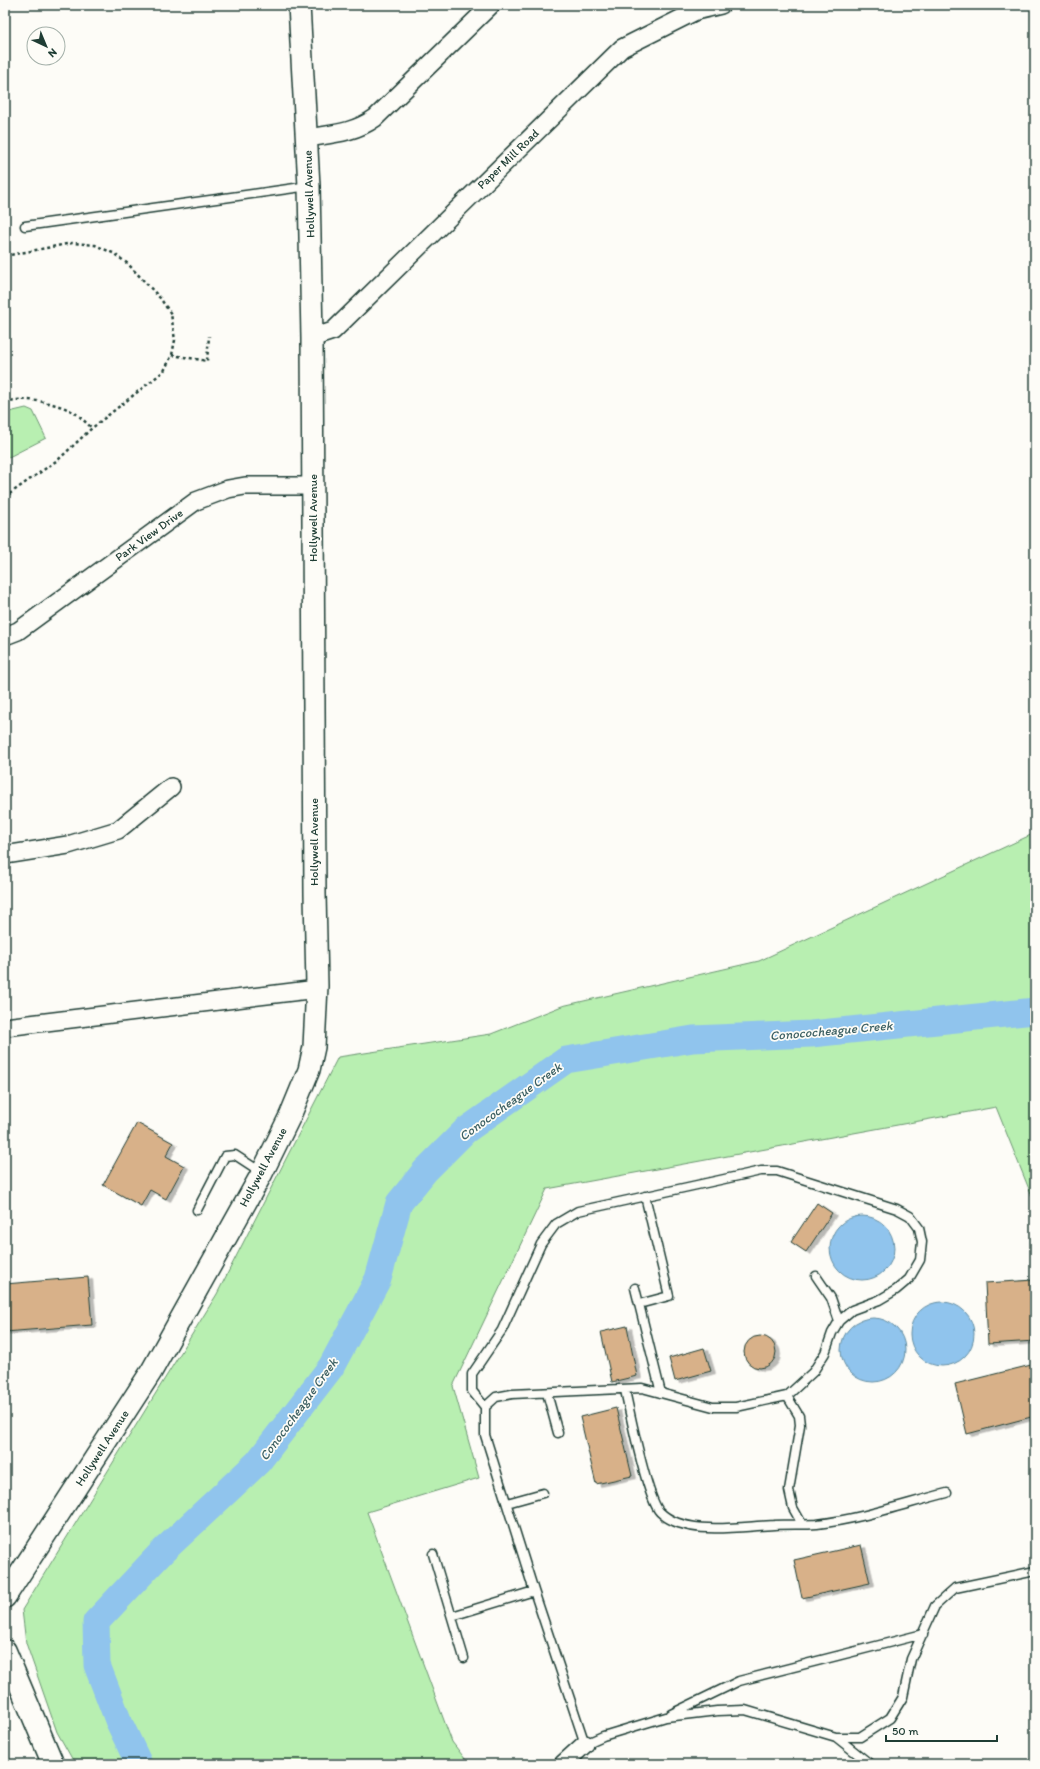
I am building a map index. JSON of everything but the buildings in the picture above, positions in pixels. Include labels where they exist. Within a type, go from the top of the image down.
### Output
[{"type":"street","name":"Hollywell Avenue","points":[[5,1597],[151,1372],[262,1172],[290,1116],[309,1070],[314,1047],[317,989],[310,186],[299,5]]},
{"type":"street","points":[[307,138],[349,132],[375,118],[492,5]]},
{"type":"street","name":"Paper Mill Road","points":[[312,338],[333,331],[622,48],[696,11],[721,5]]},
{"type":"street","name":"Park View Drive","points":[[5,636],[18,631],[196,501],[228,489],[240,487],[313,486]]},
{"type":"street","points":[[5,855],[68,845],[118,830],[171,787]]},
{"type":"street","points":[[5,1027],[317,989]]},
{"type":"street","points":[[5,1650],[53,1764]]},
{"type":"street","points":[[563,1764],[585,1744]]},
{"type":"lane","points":[[25,226],[310,186]]},
{"type":"lane","points":[[197,1210],[225,1156],[235,1155],[262,1172]]},
{"type":"lane","points":[[485,1407],[496,1397],[512,1394],[625,1390],[642,1388],[713,1407],[736,1407],[787,1396],[813,1372],[825,1354],[832,1333],[839,1321],[852,1310],[879,1300],[896,1290],[909,1279],[920,1260],[922,1242],[919,1228],[910,1216],[897,1208],[776,1171],[760,1171],[578,1211],[556,1224],[541,1244],[502,1330],[472,1374],[472,1391],[485,1407],[485,1435],[534,1591],[585,1744],[603,1736],[666,1717],[739,1681],[922,1634]]},
{"type":"lane","points":[[639,1304],[669,1296],[645,1196]]},
{"type":"lane","points":[[816,1276],[831,1298],[839,1321]]},
{"type":"lane","points":[[635,1288],[661,1393]]},
{"type":"lane","points":[[625,1390],[650,1494],[659,1511],[674,1522],[692,1527],[721,1528],[816,1524],[860,1516],[946,1493]]},
{"type":"lane","points":[[547,1393],[558,1433]]},
{"type":"lane","points":[[787,1396],[799,1416],[800,1425],[789,1490],[793,1508],[802,1524]]},
{"type":"lane","points":[[507,1503],[543,1493]]},
{"type":"lane","points":[[433,1554],[464,1658]]},
{"type":"lane","points":[[666,1717],[717,1711],[745,1710],[836,1737],[860,1737],[890,1718],[902,1697],[911,1659],[935,1606],[955,1588],[1035,1571]]},
{"type":"lane","points":[[452,1616],[534,1591]]},
{"type":"lane","points":[[836,1737],[870,1764]]},
{"type":"path","points":[[5,256],[72,243],[95,245],[113,253],[128,264],[160,298],[171,314],[175,340],[172,355],[164,371],[92,428],[59,459],[5,497]]},
{"type":"path","points":[[172,355],[207,361],[209,336]]},
{"type":"path","points":[[5,402],[31,400],[57,405],[76,413],[92,428]]},
{"type":"green space","points":[[26,408],[33,411],[46,438],[5,459],[5,413]]},
{"type":"green space","points":[[1035,833],[1035,1204],[996,1107],[547,1189],[453,1386],[479,1478],[367,1512],[452,1742],[469,1764],[75,1764],[57,1732],[26,1643],[22,1610],[217,1294],[338,1057],[491,1034],[562,1006],[759,961]]},
{"type":"water","points":[[862,1216],[880,1222],[888,1230],[894,1248],[888,1266],[880,1274],[862,1280],[844,1274],[836,1266],[830,1248],[836,1230],[844,1222]]},
{"type":"water","points":[[942,1302],[960,1307],[965,1311],[969,1316],[974,1334],[969,1352],[965,1357],[960,1361],[942,1366],[924,1361],[919,1357],[915,1352],[910,1334],[915,1316],[919,1311],[924,1307]]},
{"type":"water","points":[[873,1318],[891,1324],[899,1332],[905,1350],[899,1368],[891,1376],[873,1382],[855,1376],[847,1368],[841,1350],[847,1332],[855,1324]]},
{"type":"waterway","name":"Conococheague Creek","points":[[139,1764],[118,1720],[97,1665],[96,1622],[162,1552],[258,1462],[331,1367],[378,1279],[399,1203],[425,1171],[465,1131],[566,1060],[693,1039],[811,1034],[1035,1011]]}]
